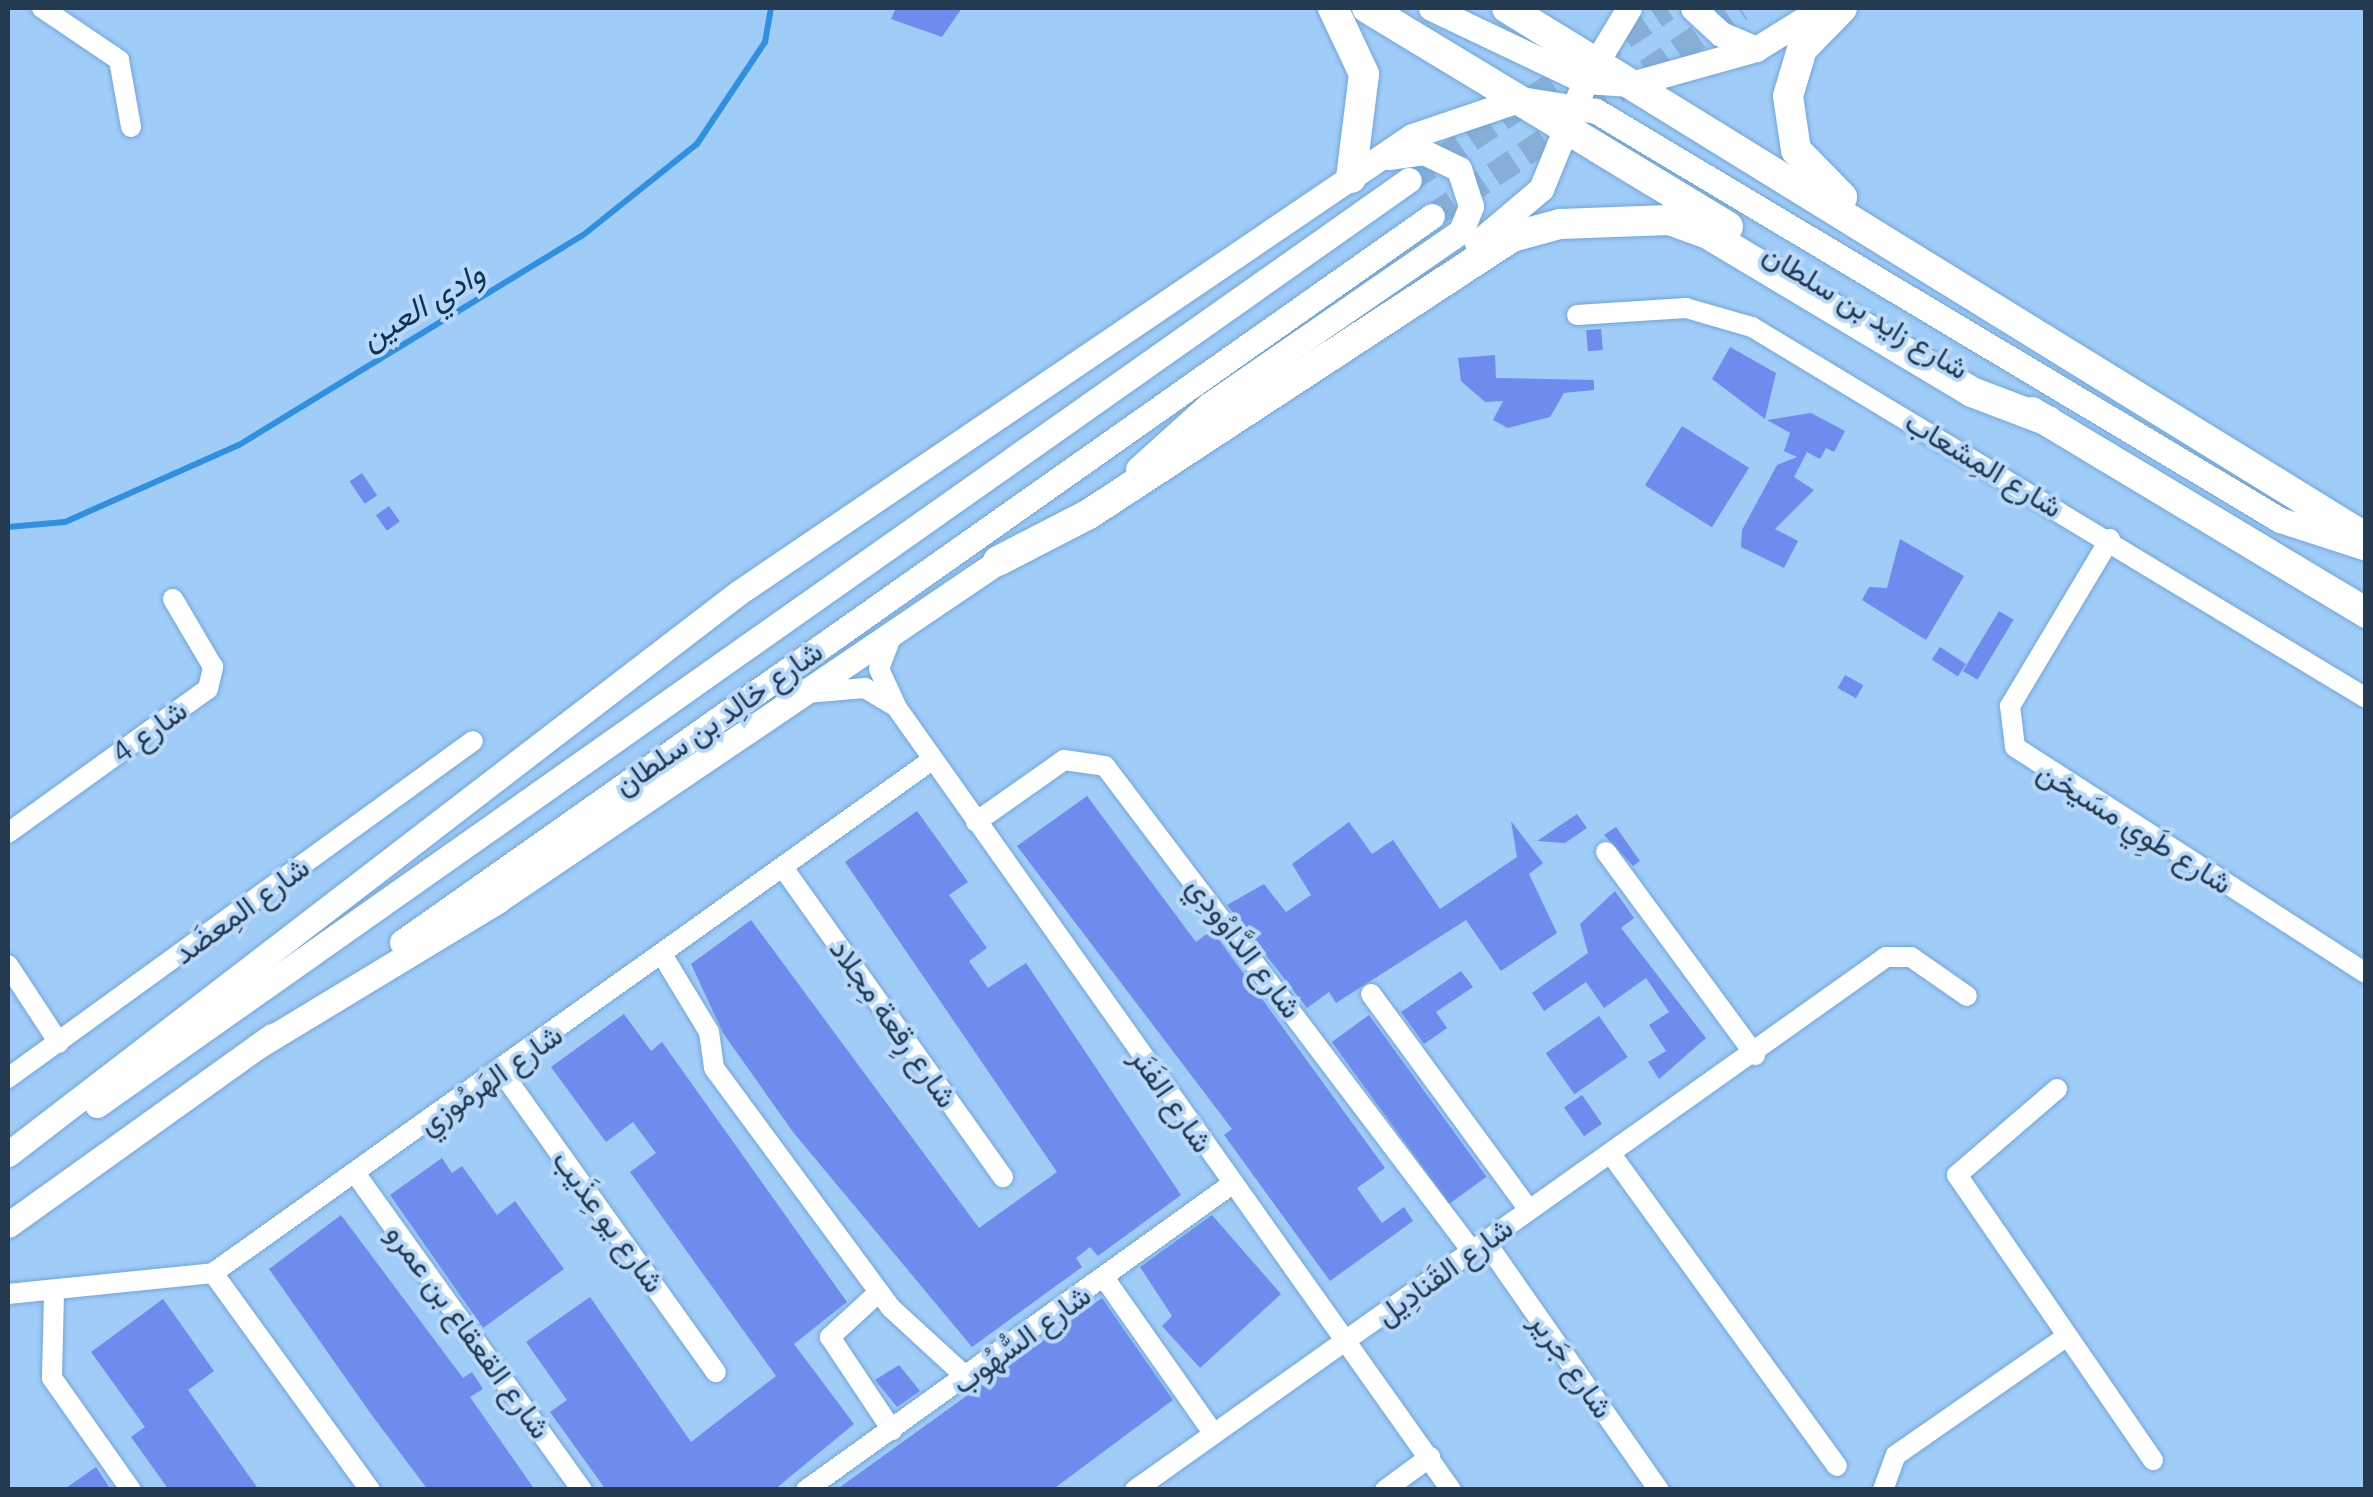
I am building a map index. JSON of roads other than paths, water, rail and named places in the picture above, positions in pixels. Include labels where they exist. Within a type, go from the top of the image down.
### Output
[{"type":"highway","points":[[1333,8],[1364,74],[1351,178]]},
{"type":"highway","name":"شارع زايد بن سلطان","points":[[1367,8],[1521,99],[1630,84],[2366,538]]},
{"type":"highway","name":"شارع زايد بن سلطان","points":[[1507,8],[1581,93],[2048,421],[2366,613]]},
{"type":"highway","points":[[1842,8],[1792,73],[1789,124],[1808,169],[2029,310],[2099,374]]},
{"type":"highway","points":[[998,562],[1090,514],[1512,237],[1560,224],[1670,220],[1708,234],[1972,392],[2048,421]]},
{"type":"main road","points":[[1430,8],[1581,93],[2280,520],[2366,548]]},
{"type":"main road","points":[[258,1046],[497,901],[1509,222],[1541,189],[1581,93],[1628,8]]},
{"type":"main road","points":[[1693,8],[1720,34],[1756,49]]},
{"type":"main road","points":[[1630,84],[1756,49],[1822,8]]},
{"type":"main road","points":[[8,1154],[355,880],[820,537],[1378,160],[1430,128],[1521,99]]},
{"type":"main road","points":[[1138,468],[1209,405],[1461,231],[1470,193],[1449,160],[1424,152],[1378,160]]},
{"type":"main road","name":"شارع خالِد بن سلطان","points":[[8,1167],[1409,180]]},
{"type":"main road","name":"شارع خالِد بن سلطان","points":[[8,1225],[1432,216]]},
{"type":"main road","points":[[274,980],[820,537]]},
{"type":"street","points":[[42,8],[119,60],[131,127]]},
{"type":"street","name":"شارع المِشعاب","points":[[1577,314],[1686,308],[1736,320],[2110,539],[2366,698]]},
{"type":"street","name":"شارع طَوِي مسَيخن","points":[[2110,539],[2010,706],[2015,747],[2366,972]]},
{"type":"street","name":"شارع 4","points":[[8,832],[208,689],[213,667],[173,599]]},
{"type":"street","name":"شارع الفَنَر","points":[[895,631],[879,668],[897,708],[1451,1490]]},
{"type":"street","points":[[805,692],[865,688],[897,708]]},
{"type":"street","name":"شارع المِعضَد","points":[[8,1078],[473,740]]},
{"type":"street","name":"شارع الهَرمُوزي","points":[[8,1294],[54,1294],[213,1273],[663,956],[932,760]]},
{"type":"street","name":"شارع الدَّاوُودِي","points":[[976,822],[1064,760],[1105,766],[1478,1246]]},
{"type":"street","points":[[1606,852],[1754,1055]]},
{"type":"street","name":"شارع رِقعة مِجلاد","points":[[784,869],[1004,1177]]},
{"type":"street","points":[[663,956],[709,1032],[714,1068],[878,1292],[967,1378]]},
{"type":"street","name":"شارع القَنادِيل","points":[[1135,1490],[1754,1055],[1886,957],[1911,957],[1967,996]]},
{"type":"street","points":[[8,965],[59,1042]]},
{"type":"street","points":[[1371,994],[1529,1210]]},
{"type":"street","name":"شارع يو عِذَيب","points":[[501,1071],[716,1372]]},
{"type":"street","points":[[2057,1090],[1956,1175],[2154,1460]]},
{"type":"street","points":[[1611,1154],[1836,1466]]},
{"type":"street","name":"شارع القعقاع بن عمرو","points":[[355,1173],[582,1490]]},
{"type":"street","name":"شارع السُّهُوب","points":[[806,1490],[1105,1280],[1232,1184]]},
{"type":"street","name":"شارع جَرير","points":[[1478,1246],[1659,1490]]},
{"type":"street","points":[[213,1273],[370,1490]]},
{"type":"street","points":[[1105,1280],[1214,1434]]},
{"type":"street","points":[[878,1292],[830,1337],[892,1430]]},
{"type":"street","points":[[54,1294],[52,1378],[131,1490]]},
{"type":"street","points":[[1883,1490],[1896,1455],[2066,1337]]},
{"type":"street","points":[[1384,1490],[1430,1457]]},
{"type":"waterway","name":"وادي العين","points":[[8,527],[65,522],[239,445],[582,236],[697,144],[765,42],[771,8]]},
{"type":"tunnel","points":[[1409,180],[1667,8]]},
{"type":"tunnel","points":[[1432,216],[1740,8]]}]
